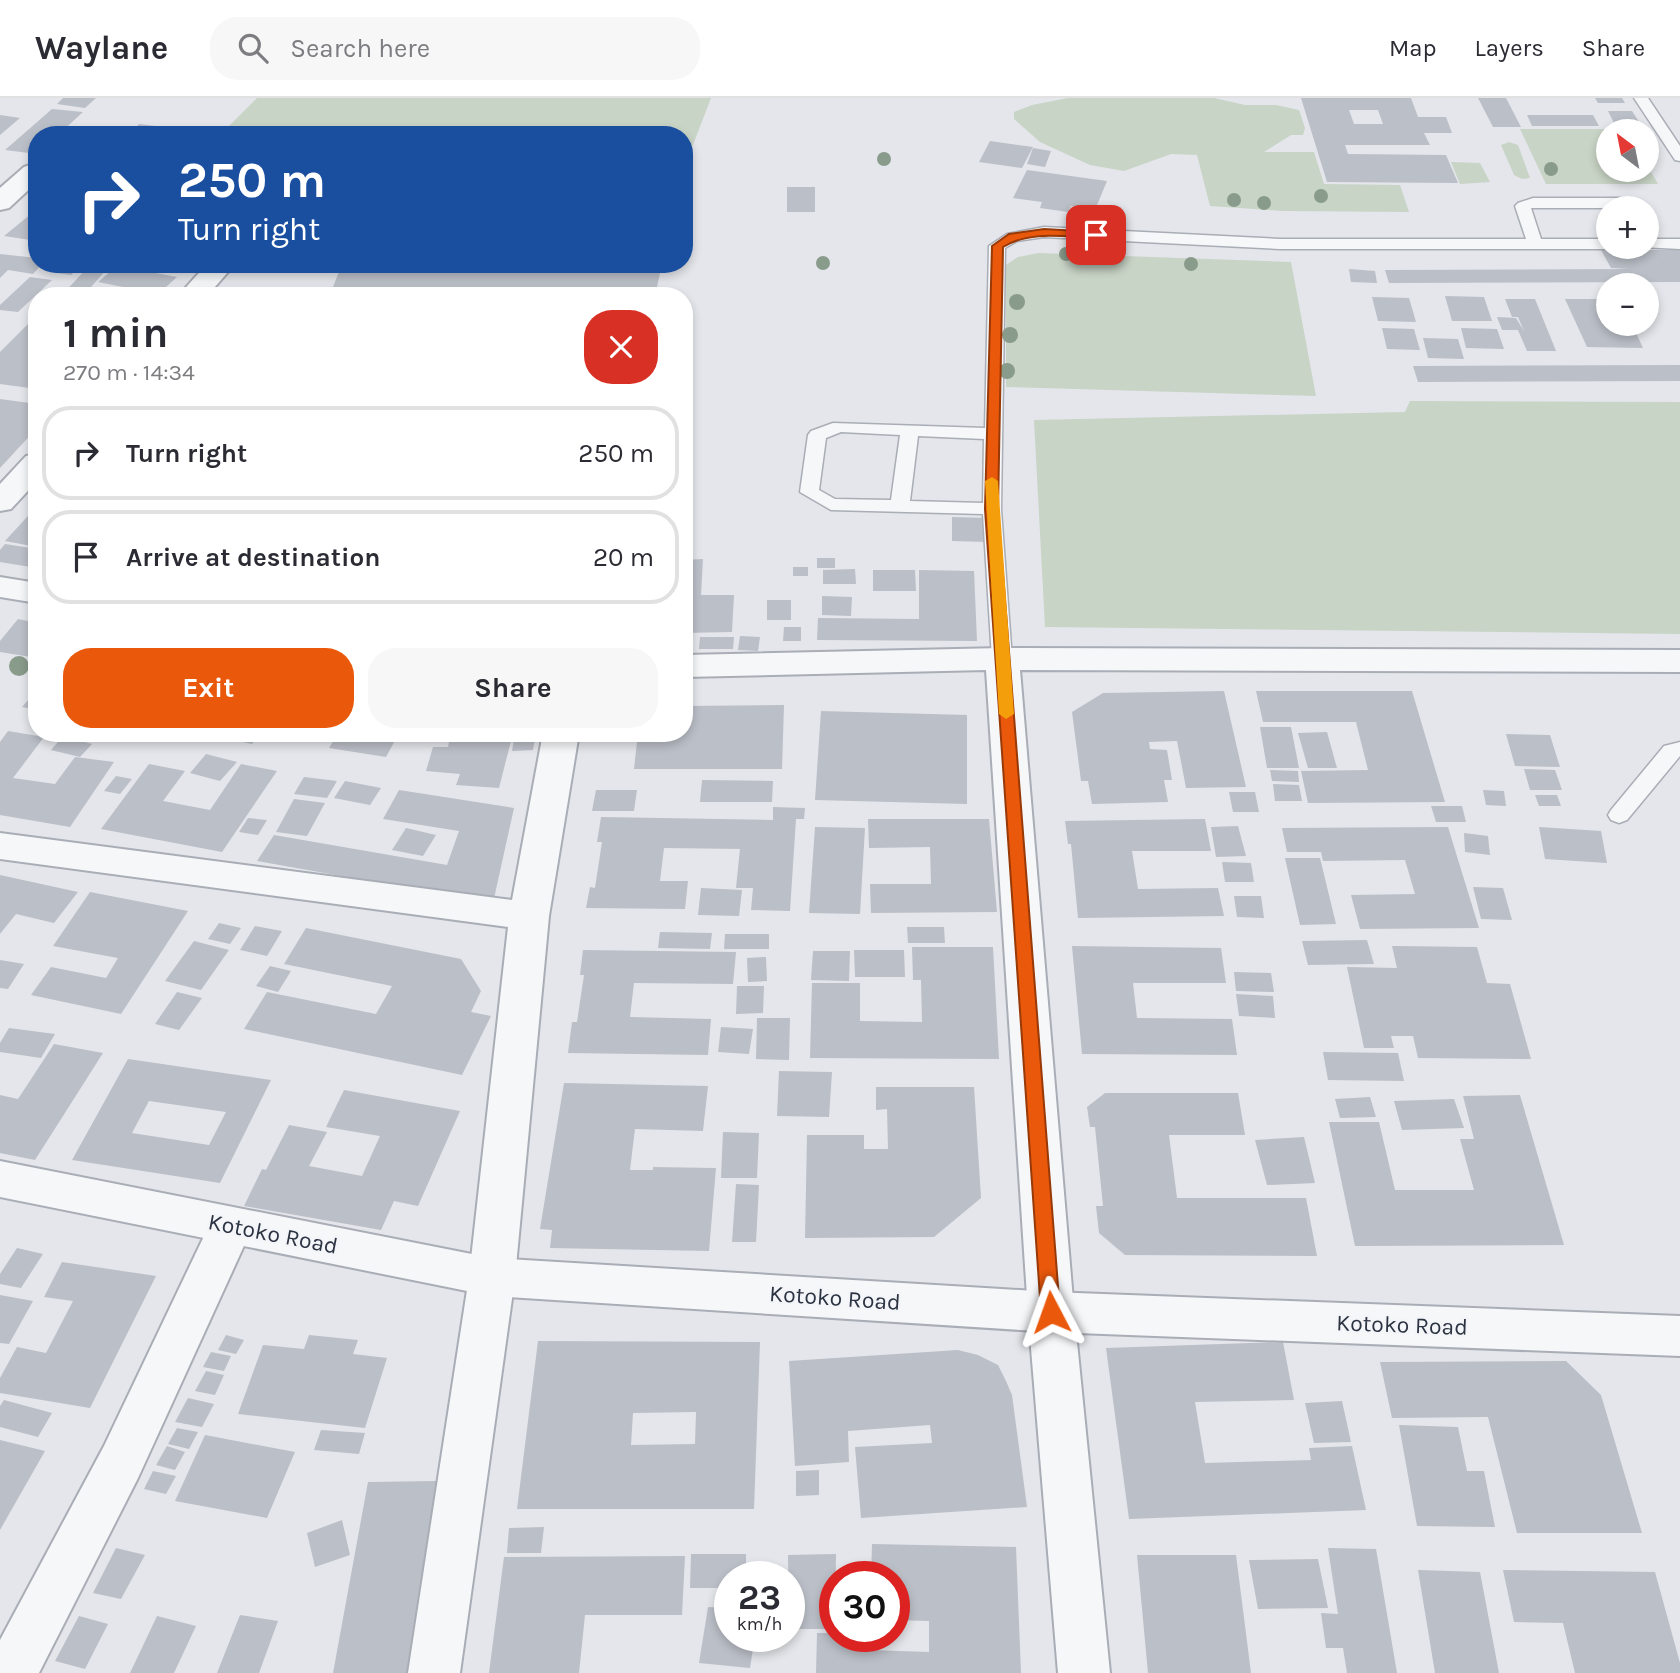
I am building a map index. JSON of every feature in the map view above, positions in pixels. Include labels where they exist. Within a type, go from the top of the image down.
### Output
[{"type":"street","points":[[0,169],[28,172]]},
{"type":"street","points":[[0,202],[28,179]]},
{"type":"street","points":[[200,287],[214,273]]},
{"type":"street","points":[[0,502],[28,472]]},
{"type":"street","points":[[0,587],[28,592]]},
{"type":"street","points":[[1002,659],[1051,1312],[1084,1673]]},
{"type":"street","points":[[693,666],[1002,659],[1680,661]]},
{"type":"street","points":[[434,1673],[492,1277],[529,916],[559,742]]},
{"type":"street","points":[[0,846],[529,916]]},
{"type":"street","name":"Kotoko Road","points":[[0,1179],[492,1277],[1051,1312],[1680,1336]]},
{"type":"street","points":[[11,1673],[121,1462],[231,1226]]},
{"type":"lane","points":[[1642,98],[1680,157]]},
{"type":"lane","points":[[1535,244],[1523,206],[1533,203],[1596,203]]},
{"type":"lane","points":[[1002,659],[992,509],[997,246],[1013,237],[1044,233],[1280,244],[1596,244]]},
{"type":"lane","points":[[1659,244],[1680,244]]},
{"type":"lane","points":[[992,434],[839,427],[817,435],[809,492],[831,504],[992,509]]},
{"type":"lane","points":[[900,506],[910,430]]},
{"type":"lane","points":[[1619,815],[1672,751],[1680,748]]},
{"type":"green space","points":[[257,98],[711,98],[693,145],[693,126],[229,126]]},
{"type":"green space","points":[[1068,98],[1214,98],[1245,105],[1276,105],[1299,110],[1305,128],[1303,135],[1291,135],[1264,152],[1314,152],[1324,184],[1400,185],[1409,212],[1283,211],[1210,206],[1197,155],[1171,154],[1124,171],[1090,165],[1040,142],[1014,119],[1014,112],[1032,105]]},
{"type":"green space","points":[[1520,129],[1596,129],[1596,182],[1658,184],[1546,184]]},
{"type":"green space","points":[[1509,142],[1518,145],[1530,178],[1522,179],[1514,175],[1501,145]]},
{"type":"green space","points":[[1451,162],[1480,163],[1490,182],[1460,184]]},
{"type":"green space","points":[[1039,253],[1291,262],[1316,396],[1006,387],[1006,265],[1018,257]]},
{"type":"green space","points":[[1410,401],[1680,402],[1680,634],[1045,627],[1034,420],[1405,412]]},
{"type":"building","points":[[63,98],[96,98],[85,108],[57,104]]},
{"type":"building","points":[[1301,98],[1411,98],[1418,117],[1446,117],[1452,133],[1424,133],[1430,145],[1345,145],[1348,154],[1446,155],[1458,183],[1327,182]],"holes":[[[1349,110],[1378,110],[1383,124],[1354,124]]]},
{"type":"building","points":[[1478,98],[1506,98],[1521,127],[1493,127]]},
{"type":"building","points":[[1595,98],[1622,98],[1625,103],[1598,103]]},
{"type":"building","points":[[52,109],[83,112],[68,126],[33,126]]},
{"type":"building","points":[[1608,111],[1632,111],[1637,119],[1612,119]]},
{"type":"building","points":[[0,115],[20,118],[0,135]]},
{"type":"building","points":[[1527,115],[1593,115],[1596,120],[1596,126],[1532,126]]},
{"type":"building","points":[[28,130],[28,153],[5,150]]},
{"type":"building","points":[[990,141],[1033,147],[1022,168],[979,162]]},
{"type":"building","points":[[1033,148],[1051,151],[1045,167],[1027,164]]},
{"type":"building","points":[[1027,170],[1107,181],[1095,210],[1071,206],[1068,212],[1040,208],[1042,202],[1013,198]]},
{"type":"building","points":[[787,187],[815,187],[815,212],[787,212]]},
{"type":"building","points":[[28,216],[28,240],[4,236]]},
{"type":"building","points":[[1659,250],[1680,250],[1680,282],[1659,282],[1659,273],[1596,273],[1596,282],[1389,283],[1385,270],[1630,269],[1611,268],[1606,259],[1659,259]]},
{"type":"building","points":[[0,254],[28,257],[28,273],[33,274],[8,270],[0,278]]},
{"type":"building","points":[[1349,269],[1375,271],[1377,283],[1351,282]]},
{"type":"building","points":[[82,273],[103,273],[91,287],[69,287]]},
{"type":"building","points":[[109,273],[155,273],[177,277],[166,287],[123,287],[98,282]]},
{"type":"building","points":[[338,273],[660,273],[657,287],[333,287]]},
{"type":"building","points":[[30,277],[52,280],[45,287],[28,287],[28,303],[18,312],[0,310],[0,305]]},
{"type":"building","points":[[1445,296],[1484,297],[1492,321],[1452,321]]},
{"type":"building","points":[[1372,297],[1409,298],[1416,322],[1378,321]]},
{"type":"building","points":[[1505,299],[1535,299],[1556,351],[1527,351],[1518,330],[1502,330],[1497,317],[1516,318],[1524,331],[1518,317],[1512,317]]},
{"type":"building","points":[[1565,299],[1596,299],[1596,336],[1638,336],[1643,348],[1587,347]]},
{"type":"building","points":[[28,324],[28,388],[0,384],[0,352]]},
{"type":"building","points":[[1382,328],[1414,329],[1420,350],[1387,349]]},
{"type":"building","points":[[1461,328],[1497,329],[1504,349],[1466,348]]},
{"type":"building","points":[[1423,338],[1458,339],[1464,359],[1428,358]]},
{"type":"building","points":[[1680,365],[1680,381],[1418,382],[1413,366]]},
{"type":"building","points":[[0,399],[28,403],[28,438],[0,468]]},
{"type":"building","points":[[28,516],[28,545],[5,541]]},
{"type":"building","points":[[952,517],[989,518],[988,542],[952,541]]},
{"type":"building","points":[[5,544],[28,548],[28,567],[0,562],[0,550]]},
{"type":"building","points":[[817,558],[835,558],[835,568],[817,568]]},
{"type":"building","points":[[703,559],[701,595],[734,595],[732,632],[693,633],[693,560]]},
{"type":"building","points":[[793,567],[808,567],[808,576],[793,576]]},
{"type":"building","points":[[855,569],[856,584],[823,584],[823,570]]},
{"type":"building","points":[[873,570],[915,570],[916,591],[873,591]]},
{"type":"building","points":[[919,570],[974,571],[977,641],[817,640],[818,618],[919,619]]},
{"type":"building","points":[[822,596],[852,597],[851,616],[822,615]]},
{"type":"building","points":[[767,600],[791,600],[791,620],[767,620]]},
{"type":"building","points":[[18,619],[28,621],[28,657],[0,652],[0,641]]},
{"type":"building","points":[[784,627],[801,627],[801,641],[783,641]]},
{"type":"building","points":[[740,636],[760,637],[758,651],[738,650]]},
{"type":"building","points":[[700,637],[734,637],[733,649],[699,649]]},
{"type":"building","points":[[1224,691],[1246,787],[1186,788],[1177,741],[1149,742],[1150,749],[1167,750],[1172,780],[1164,780],[1168,802],[1092,804],[1088,781],[1081,781],[1072,712],[1103,693]]},
{"type":"building","points":[[1256,691],[1412,691],[1445,802],[1308,803],[1301,771],[1368,770],[1356,722],[1263,722]]},
{"type":"building","points":[[784,705],[782,769],[634,769],[637,742],[693,742],[693,706]]},
{"type":"building","points":[[821,711],[967,715],[967,804],[815,800]]},
{"type":"building","points":[[1260,727],[1291,727],[1299,768],[1267,768]]},
{"type":"building","points":[[8,731],[28,734],[28,742],[40,742],[13,778],[55,784],[75,757],[114,762],[70,827],[0,815],[0,742]]},
{"type":"building","points":[[1327,732],[1337,768],[1308,768],[1298,733]]},
{"type":"building","points":[[1506,734],[1550,735],[1560,767],[1515,766]]},
{"type":"building","points":[[58,742],[92,744],[80,757],[51,750]]},
{"type":"building","points":[[333,742],[394,742],[386,757],[329,748]]},
{"type":"building","points":[[449,742],[511,742],[499,788],[456,785],[460,774],[426,771],[433,747],[448,747]]},
{"type":"building","points":[[514,742],[534,742],[533,750],[512,751]]},
{"type":"building","points":[[206,754],[237,762],[220,781],[190,773]]},
{"type":"building","points":[[149,764],[185,771],[163,801],[210,810],[241,764],[277,771],[222,852],[101,829]]},
{"type":"building","points":[[1524,769],[1555,770],[1562,790],[1530,790]]},
{"type":"building","points":[[1270,770],[1298,771],[1299,782],[1272,781]]},
{"type":"building","points":[[116,776],[132,779],[120,794],[104,791]]},
{"type":"building","points":[[304,777],[337,781],[327,798],[294,794]]},
{"type":"building","points":[[702,780],[773,781],[772,802],[700,802]]},
{"type":"building","points":[[345,781],[381,788],[370,805],[334,798]]},
{"type":"building","points":[[1273,784],[1299,785],[1302,801],[1275,801]]},
{"type":"building","points":[[399,790],[514,808],[493,903],[257,861],[274,835],[447,865],[459,831],[383,819]]},
{"type":"building","points":[[596,790],[637,790],[634,811],[592,811]]},
{"type":"building","points":[[1483,790],[1504,791],[1506,806],[1486,805]]},
{"type":"building","points":[[1229,792],[1255,792],[1259,812],[1233,812]]},
{"type":"building","points":[[1535,795],[1557,795],[1561,806],[1539,806]]},
{"type":"building","points":[[294,799],[325,803],[307,836],[276,832]]},
{"type":"building","points":[[1431,806],[1462,806],[1466,822],[1436,822]]},
{"type":"building","points":[[773,807],[805,808],[804,819],[796,819],[790,911],[751,910],[753,888],[736,888],[740,849],[664,848],[660,881],[688,881],[685,909],[586,908],[590,887],[595,888],[602,842],[597,842],[601,817],[773,820]]},
{"type":"building","points":[[248,818],[267,820],[258,835],[239,832]]},
{"type":"building","points":[[868,819],[989,819],[997,912],[871,913],[870,884],[931,884],[930,847],[869,848]]},
{"type":"building","points":[[1205,819],[1211,851],[1132,851],[1138,889],[1218,888],[1224,916],[1078,918],[1071,844],[1068,844],[1065,821]]},
{"type":"building","points":[[1238,826],[1246,856],[1216,857],[1211,827]]},
{"type":"building","points":[[815,827],[865,828],[860,914],[809,913]]},
{"type":"building","points":[[1448,827],[1479,928],[1360,929],[1351,895],[1415,894],[1405,860],[1323,861],[1321,852],[1287,852],[1282,828]]},
{"type":"building","points":[[1539,827],[1601,831],[1607,863],[1545,859]]},
{"type":"building","points":[[406,828],[436,835],[423,856],[392,850]]},
{"type":"building","points":[[1464,833],[1488,836],[1490,855],[1465,852]]},
{"type":"building","points":[[1285,858],[1320,858],[1336,924],[1300,925]]},
{"type":"building","points":[[1222,862],[1251,863],[1254,882],[1225,882]]},
{"type":"building","points":[[0,875],[78,892],[54,923],[16,914],[0,934]]},
{"type":"building","points":[[1473,887],[1503,888],[1512,920],[1481,919]]},
{"type":"building","points":[[701,888],[742,890],[739,916],[698,915]]},
{"type":"building","points":[[90,892],[188,911],[121,1014],[31,995],[51,967],[106,978],[118,958],[53,946]]},
{"type":"building","points":[[1234,896],[1261,896],[1264,918],[1237,917]]},
{"type":"building","points":[[219,923],[241,928],[230,944],[208,939]]},
{"type":"building","points":[[255,926],[282,931],[267,956],[240,950]]},
{"type":"building","points":[[907,927],[944,927],[945,943],[908,943]]},
{"type":"building","points":[[306,928],[461,959],[481,991],[471,1012],[491,1016],[462,1075],[244,1029],[267,992],[376,1014],[392,986],[284,964]]},
{"type":"building","points":[[660,932],[712,933],[710,949],[658,948]]},
{"type":"building","points":[[725,934],[769,934],[769,949],[724,949]]},
{"type":"building","points":[[1367,940],[1374,964],[1308,965],[1302,941]]},
{"type":"building","points":[[194,941],[229,950],[201,990],[165,981]]},
{"type":"building","points":[[1072,946],[1221,948],[1226,983],[1133,983],[1137,1018],[1232,1019],[1237,1055],[1082,1054]]},
{"type":"building","points":[[1392,946],[1477,947],[1487,983],[1510,984],[1531,1059],[1418,1058],[1413,1036],[1391,1036],[1394,1048],[1364,1048],[1347,967],[1397,968]]},
{"type":"building","points":[[912,947],[993,947],[999,1059],[810,1058],[812,983],[860,983],[860,1021],[922,1022],[921,980],[913,980]]},
{"type":"building","points":[[583,950],[736,952],[733,984],[634,983],[630,1017],[711,1019],[708,1055],[568,1053],[572,1022],[577,1022],[584,975],[580,975]]},
{"type":"building","points":[[854,950],[904,950],[905,977],[855,977]]},
{"type":"building","points":[[813,951],[850,951],[849,981],[811,980]]},
{"type":"building","points":[[766,957],[767,981],[748,982],[747,958]]},
{"type":"building","points":[[0,960],[24,964],[8,989],[0,988]]},
{"type":"building","points":[[270,966],[291,971],[278,992],[256,986]]},
{"type":"building","points":[[1234,972],[1271,973],[1274,992],[1236,991]]},
{"type":"building","points":[[737,986],[764,986],[763,1013],[736,1014]]},
{"type":"building","points":[[177,992],[202,998],[179,1030],[155,1024]]},
{"type":"building","points":[[1236,994],[1273,996],[1275,1018],[1239,1016]]},
{"type":"building","points":[[757,1018],[790,1018],[789,1060],[756,1059]]},
{"type":"building","points":[[721,1027],[753,1029],[749,1054],[718,1052]]},
{"type":"building","points":[[9,1028],[55,1034],[41,1058],[0,1052],[0,1043]]},
{"type":"building","points":[[54,1044],[103,1053],[35,1160],[0,1153],[0,1095],[18,1099]]},
{"type":"building","points":[[1323,1052],[1398,1053],[1404,1081],[1328,1080]]},
{"type":"building","points":[[128,1059],[271,1080],[220,1183],[72,1160]],"holes":[[[149,1101],[226,1112],[209,1145],[132,1133]]]},
{"type":"building","points":[[779,1071],[832,1072],[829,1117],[777,1116]]},
{"type":"building","points":[[564,1083],[708,1086],[703,1131],[635,1129],[630,1170],[653,1170],[653,1167],[716,1168],[709,1251],[550,1248],[552,1230],[540,1229]]},
{"type":"building","points":[[876,1087],[974,1087],[981,1198],[934,1237],[805,1238],[807,1135],[864,1135],[864,1149],[888,1149],[887,1109],[876,1110]]},
{"type":"building","points":[[344,1090],[460,1111],[418,1206],[394,1201],[381,1230],[244,1206],[262,1169],[266,1170],[289,1125],[327,1132],[309,1166],[362,1176],[380,1136],[326,1127]]},
{"type":"building","points":[[1105,1093],[1238,1093],[1245,1135],[1169,1135],[1177,1198],[1306,1198],[1317,1256],[1125,1255],[1099,1233],[1096,1206],[1103,1206],[1095,1127],[1090,1127],[1087,1107]]},
{"type":"building","points":[[1520,1095],[1564,1245],[1355,1246],[1329,1122],[1379,1122],[1395,1190],[1474,1190],[1460,1139],[1474,1139],[1463,1096]]},
{"type":"building","points":[[1370,1097],[1376,1117],[1340,1118],[1335,1099]]},
{"type":"building","points":[[1454,1099],[1464,1128],[1402,1130],[1394,1101]]},
{"type":"building","points":[[723,1132],[759,1133],[757,1178],[721,1178]]},
{"type":"building","points":[[1304,1137],[1315,1183],[1267,1185],[1255,1140]]},
{"type":"building","points":[[736,1184],[759,1185],[756,1242],[732,1242]]},
{"type":"building","points":[[17,1248],[43,1254],[21,1288],[0,1284],[0,1274]]},
{"type":"building","points":[[62,1262],[156,1276],[90,1408],[0,1393],[0,1378],[17,1347],[46,1353],[73,1301],[44,1297]]},
{"type":"building","points":[[0,1295],[33,1301],[9,1344],[0,1343]]},
{"type":"building","points":[[226,1335],[244,1340],[236,1354],[218,1350]]},
{"type":"building","points":[[309,1335],[358,1340],[353,1354],[387,1358],[365,1428],[238,1414],[263,1345],[304,1349]]},
{"type":"building","points":[[538,1341],[760,1342],[754,1509],[517,1509]],"holes":[[[696,1412],[695,1444],[631,1445],[633,1413]]]},
{"type":"building","points":[[1283,1342],[1294,1400],[1195,1402],[1205,1463],[1311,1460],[1309,1448],[1352,1446],[1366,1510],[1129,1519],[1106,1348]]},
{"type":"building","points":[[958,1350],[978,1355],[998,1365],[1006,1381],[1012,1395],[1027,1507],[861,1518],[855,1447],[932,1443],[930,1425],[848,1431],[849,1462],[795,1466],[789,1361]]},
{"type":"building","points":[[211,1352],[231,1356],[224,1371],[203,1367]]},
{"type":"building","points":[[1566,1361],[1601,1395],[1642,1533],[1517,1533],[1488,1417],[1392,1418],[1380,1362]]},
{"type":"building","points":[[206,1371],[224,1375],[215,1395],[195,1391]]},
{"type":"building","points":[[188,1398],[214,1404],[202,1427],[175,1422]]},
{"type":"building","points":[[4,1400],[52,1413],[38,1437],[0,1427],[0,1406]]},
{"type":"building","points":[[1342,1401],[1351,1442],[1314,1443],[1305,1403]]},
{"type":"building","points":[[1399,1425],[1458,1427],[1467,1471],[1484,1471],[1495,1527],[1417,1526]]},
{"type":"building","points":[[177,1428],[198,1432],[189,1449],[168,1444]]},
{"type":"building","points":[[321,1430],[365,1433],[359,1454],[314,1450]]},
{"type":"building","points":[[205,1435],[295,1452],[267,1518],[175,1501]]},
{"type":"building","points":[[0,1440],[45,1451],[0,1530]]},
{"type":"building","points":[[167,1446],[185,1452],[175,1470],[156,1465]]},
{"type":"building","points":[[819,1470],[819,1495],[796,1496],[796,1471]]},
{"type":"building","points":[[153,1471],[176,1476],[166,1494],[144,1489]]},
{"type":"building","points":[[437,1481],[407,1673],[333,1673],[368,1482]]},
{"type":"building","points":[[342,1520],[350,1555],[315,1567],[307,1533]]},
{"type":"building","points":[[544,1527],[541,1553],[507,1553],[509,1528]]},
{"type":"building","points":[[872,1544],[1016,1547],[1021,1673],[816,1673],[817,1633],[819,1652],[929,1652],[929,1621],[910,1620],[910,1561],[871,1561]]},
{"type":"building","points":[[116,1548],[145,1555],[121,1599],[93,1593]]},
{"type":"building","points":[[1328,1548],[1376,1549],[1397,1673],[1347,1673],[1343,1648],[1326,1648],[1321,1613],[1338,1614]]},
{"type":"building","points":[[691,1554],[746,1554],[746,1561],[714,1561],[714,1588],[690,1588]]},
{"type":"building","points":[[836,1554],[836,1561],[819,1561],[819,1629],[805,1629],[805,1561],[788,1561],[788,1555]]},
{"type":"building","points":[[1137,1555],[1236,1555],[1251,1673],[1148,1673]]},
{"type":"building","points":[[685,1556],[682,1615],[585,1615],[579,1673],[489,1673],[504,1557]]},
{"type":"building","points":[[1318,1559],[1328,1608],[1258,1609],[1249,1560]]},
{"type":"building","points":[[1418,1570],[1480,1572],[1499,1673],[1435,1673]]},
{"type":"building","points":[[1503,1570],[1655,1572],[1680,1663],[1680,1673],[1575,1673],[1563,1623],[1514,1622]]},
{"type":"building","points":[[708,1607],[714,1607],[714,1652],[752,1652],[750,1668],[699,1663]]},
{"type":"building","points":[[240,1615],[278,1621],[259,1673],[217,1673]]},
{"type":"building","points":[[79,1616],[108,1624],[85,1669],[55,1661]]},
{"type":"building","points":[[157,1616],[196,1626],[174,1673],[130,1673]]},
{"type":"slow traffic","points":[[992,481],[1006,714]]},
{"type":"route","points":[[1051,1312],[992,509],[997,246],[1013,237],[1044,233],[1096,235]]}]
